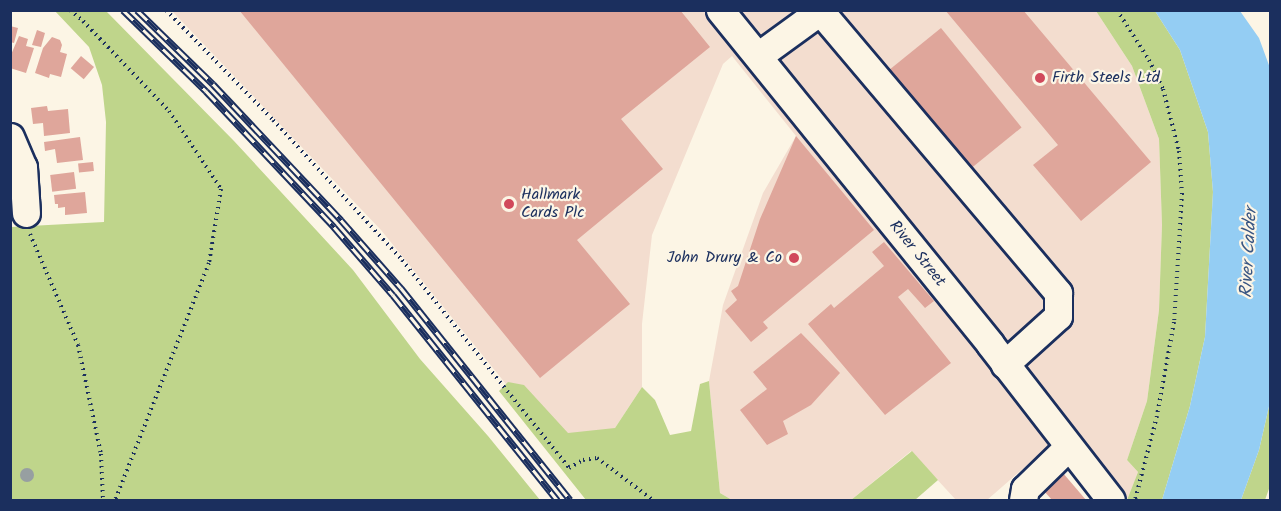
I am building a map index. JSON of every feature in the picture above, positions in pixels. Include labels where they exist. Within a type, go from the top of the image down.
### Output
[{"type":"street","name":"River Street","points":[[720,10],[1005,364],[1111,500]]},
{"type":"street","points":[[758,56],[820,10],[1058,293],[1058,316],[1005,364]]},
{"type":"street","points":[[10,138],[20,157],[17,183],[26,213]]},
{"type":"street","points":[[1023,500],[1025,489],[1068,447]]},
{"type":"path","points":[[70,10],[169,111],[221,189],[209,263],[115,501]]},
{"type":"path","points":[[166,10],[313,163],[402,260],[569,468],[583,460],[597,458],[653,501]]},
{"type":"path","points":[[1117,10],[1149,60],[1163,89],[1179,151],[1182,193],[1174,322],[1157,416],[1135,501]]},
{"type":"path","points":[[26,213],[27,226],[78,345],[101,454],[103,501]]},
{"type":"shaded area","points":[[172,11],[1096,11],[1132,66],[1159,139],[1162,225],[1159,310],[1147,401],[1127,460],[1138,472],[1127,500],[1067,430],[987,500],[956,500],[911,451],[851,500],[732,500],[720,493],[709,381],[723,305],[763,193],[796,136],[732,56],[723,64],[652,235],[642,324],[642,387],[615,428],[570,463],[381,230]]},
{"type":"green space","points":[[54,10],[106,11],[234,141],[353,270],[420,359],[488,436],[540,500],[11,500],[11,227],[104,222],[106,122],[102,85],[89,47]]},
{"type":"green space","points":[[1096,11],[1155,11],[1180,50],[1208,132],[1213,192],[1205,337],[1190,406],[1162,500],[1127,500],[1138,472],[1127,460],[1147,401],[1159,310],[1162,225],[1159,139],[1132,66]]},
{"type":"green space","points":[[709,381],[720,493],[732,500],[586,500],[499,391],[508,382],[524,385],[568,433],[615,428],[642,387],[655,400],[670,435],[691,431],[700,384]]},
{"type":"green space","points":[[1270,402],[1270,486],[1265,500],[1241,500],[1259,450]]},
{"type":"green space","points":[[912,451],[938,480],[915,500],[851,500]]},
{"type":"water","name":"River Calder","points":[[1155,11],[1240,11],[1259,38],[1270,68],[1270,402],[1259,450],[1241,500],[1162,500],[1190,406],[1205,337],[1213,192],[1208,132],[1180,50]]},
{"type":"building","name":"Hallmark Cards Plc","points":[[239,10],[680,10],[710,47],[621,119],[663,169],[577,240],[630,304],[540,378]]},
{"type":"building","name":"Firth Steels Ltd","points":[[945,10],[1023,10],[1151,162],[1081,221],[1033,165],[1058,145]]},
{"type":"building","points":[[10,26],[18,28],[14,43],[10,42]]},
{"type":"building","name":"Firth Steels Ltd","points":[[941,28],[1022,127],[970,169],[890,70]]},
{"type":"building","points":[[37,30],[45,33],[41,47],[32,45]]},
{"type":"building","points":[[19,36],[28,39],[26,46],[34,48],[26,73],[10,68],[10,57]]},
{"type":"building","points":[[52,37],[60,40],[62,45],[60,52],[67,54],[61,77],[50,74],[49,78],[35,73],[43,48]]},
{"type":"building","points":[[81,56],[94,67],[84,79],[71,68]]},
{"type":"building","points":[[47,106],[48,111],[68,109],[70,133],[44,136],[43,123],[33,124],[31,108]]},
{"type":"building","name":"John Drury & Co","points":[[796,136],[874,230],[763,322],[768,328],[751,342],[725,311],[737,300],[731,291],[738,286],[760,219]]},
{"type":"building","points":[[80,137],[83,160],[57,163],[55,149],[45,151],[44,142]]},
{"type":"building","points":[[93,162],[94,171],[79,173],[78,164]]},
{"type":"building","points":[[74,172],[76,189],[52,192],[50,175]]},
{"type":"building","points":[[85,192],[87,213],[65,215],[65,207],[58,208],[58,204],[55,204],[54,195]]},
{"type":"building","points":[[884,242],[934,301],[925,308],[908,289],[898,297],[951,363],[885,415],[808,324],[831,304],[834,308],[884,266],[872,252]]},
{"type":"building","points":[[801,333],[840,373],[811,405],[783,421],[788,434],[767,445],[740,410],[767,389],[753,372]]},
{"type":"building","points":[[1057,466],[1086,500],[1052,500],[1037,483]]},
{"type":"railway","points":[[123,10],[206,91],[334,227],[393,295],[557,500]]},
{"type":"railway","points":[[137,10],[213,84],[341,220],[401,288],[570,500]]},
{"type":"place","name":"Firth Steels Ltd","points":[[1040,78]]},
{"type":"place","name":"Hallmark Cards Plc","points":[[509,204]]},
{"type":"place","name":"John Drury & Co","points":[[794,258]]}]
